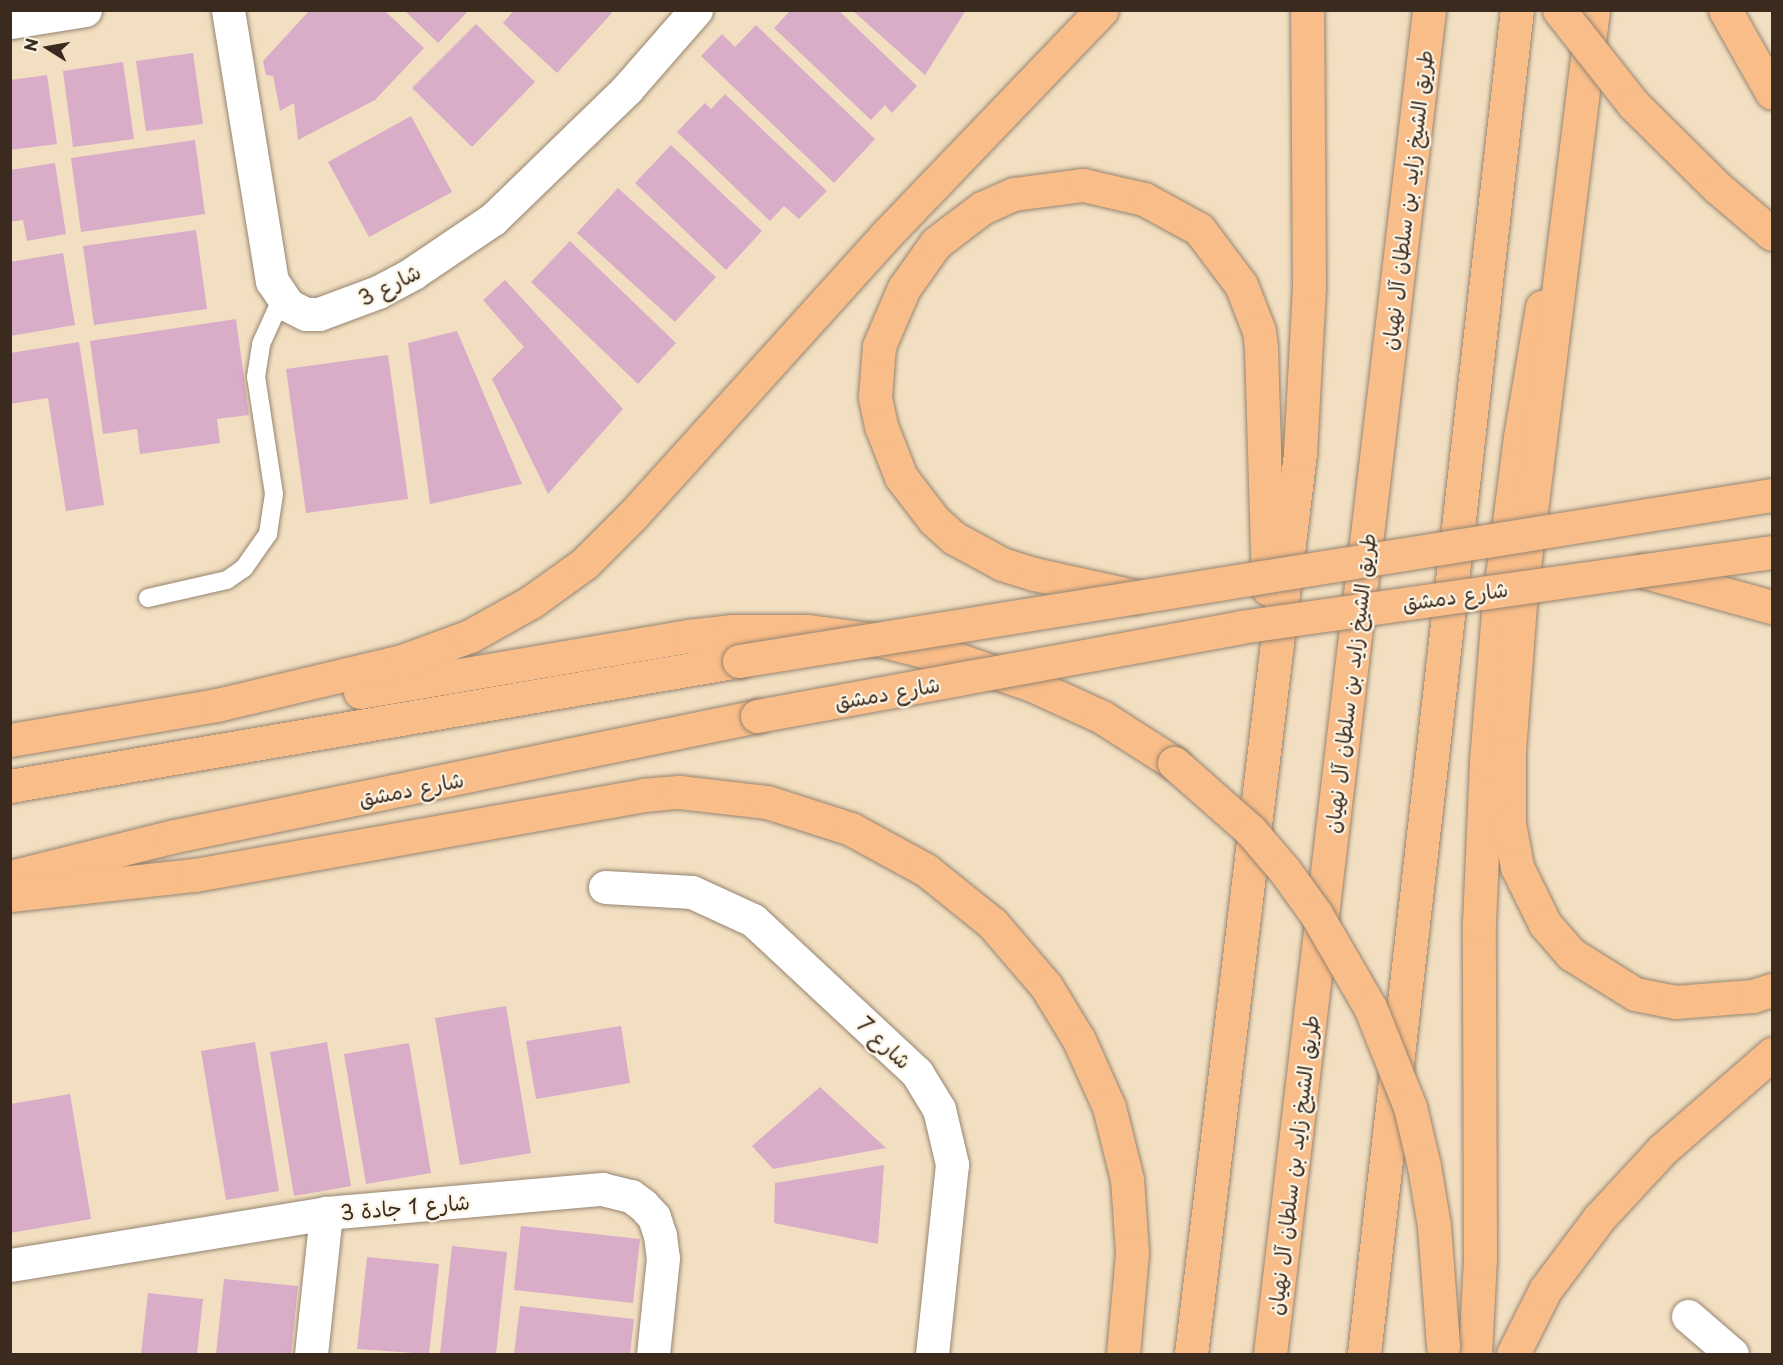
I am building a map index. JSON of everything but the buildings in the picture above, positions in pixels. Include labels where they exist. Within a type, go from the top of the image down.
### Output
[{"type":"main road","points":[[10,740],[218,705],[402,661],[470,636],[531,602],[585,563],[633,515],[885,236],[1102,10]]},
{"type":"main road","points":[[1191,1354],[1271,710],[1305,396],[1309,286],[1307,10]]},
{"type":"main road","name":"طريق الشيخ زايد بن سلطان آل نهيان","points":[[1270,1354],[1429,10]]},
{"type":"main road","points":[[1364,1354],[1517,10]]},
{"type":"main road","points":[[1559,10],[1634,105],[1718,188],[1773,234]]},
{"type":"main road","points":[[1593,10],[1513,680],[1509,823],[1517,867],[1545,924],[1571,954],[1635,994],[1675,1002],[1753,996],[1773,990]]},
{"type":"main road","points":[[1725,10],[1773,93]]},
{"type":"main road","points":[[1475,1354],[1480,1259],[1479,923],[1486,760],[1499,598],[1521,426],[1547,276],[1581,117]]},
{"type":"main road","points":[[1134,596],[1002,564],[954,538],[934,520],[906,484],[889,452],[875,397],[879,346],[890,314],[919,264],[936,243],[982,208],[1014,194],[1059,186],[1083,185],[1144,199],[1207,237],[1241,285],[1259,331],[1271,710]]},
{"type":"main road","points":[[10,786],[739,661],[1773,495]]},
{"type":"main road","name":"شارع دمشق","points":[[10,877],[175,836],[757,716],[1240,627],[1773,552]]},
{"type":"main road","points":[[1639,570],[1767,604]]},
{"type":"main road","points":[[218,705],[339,695],[688,636],[731,631],[808,631],[884,641],[959,660],[1032,685],[1102,717],[1174,763],[1250,830],[1285,871],[1316,914],[1370,1007],[1410,1107],[1424,1166],[1435,1236],[1442,1351]]},
{"type":"main road","points":[[10,895],[195,875],[643,795],[679,792],[767,802],[850,829],[926,870],[992,923],[1046,986],[1079,1040],[1109,1107],[1127,1179],[1132,1253],[1123,1354]]},
{"type":"main road","points":[[1513,1354],[1545,1290],[1599,1218],[1663,1149],[1773,1054]]},
{"type":"street","points":[[10,22],[85,10]]},
{"type":"street","points":[[228,10],[268,266],[281,300]]},
{"type":"street","name":"شارع 3","points":[[281,300],[306,314],[331,312],[413,273],[475,232],[512,203],[627,89],[696,10]]},
{"type":"street","name":"شارع 7","points":[[605,887],[649,886],[692,892],[753,920],[923,1081],[939,1109],[952,1164],[932,1354]]},
{"type":"street","name":"شارع 1 جادة 3","points":[[10,1266],[326,1213],[602,1189],[631,1196],[654,1217],[660,1236],[663,1258],[653,1354]]},
{"type":"street","points":[[311,1354],[326,1213]]},
{"type":"street","points":[[1688,1316],[1732,1354]]},
{"type":"lane","points":[[148,598],[227,580],[258,553],[268,534],[274,494],[256,377],[261,344],[281,300]]}]
